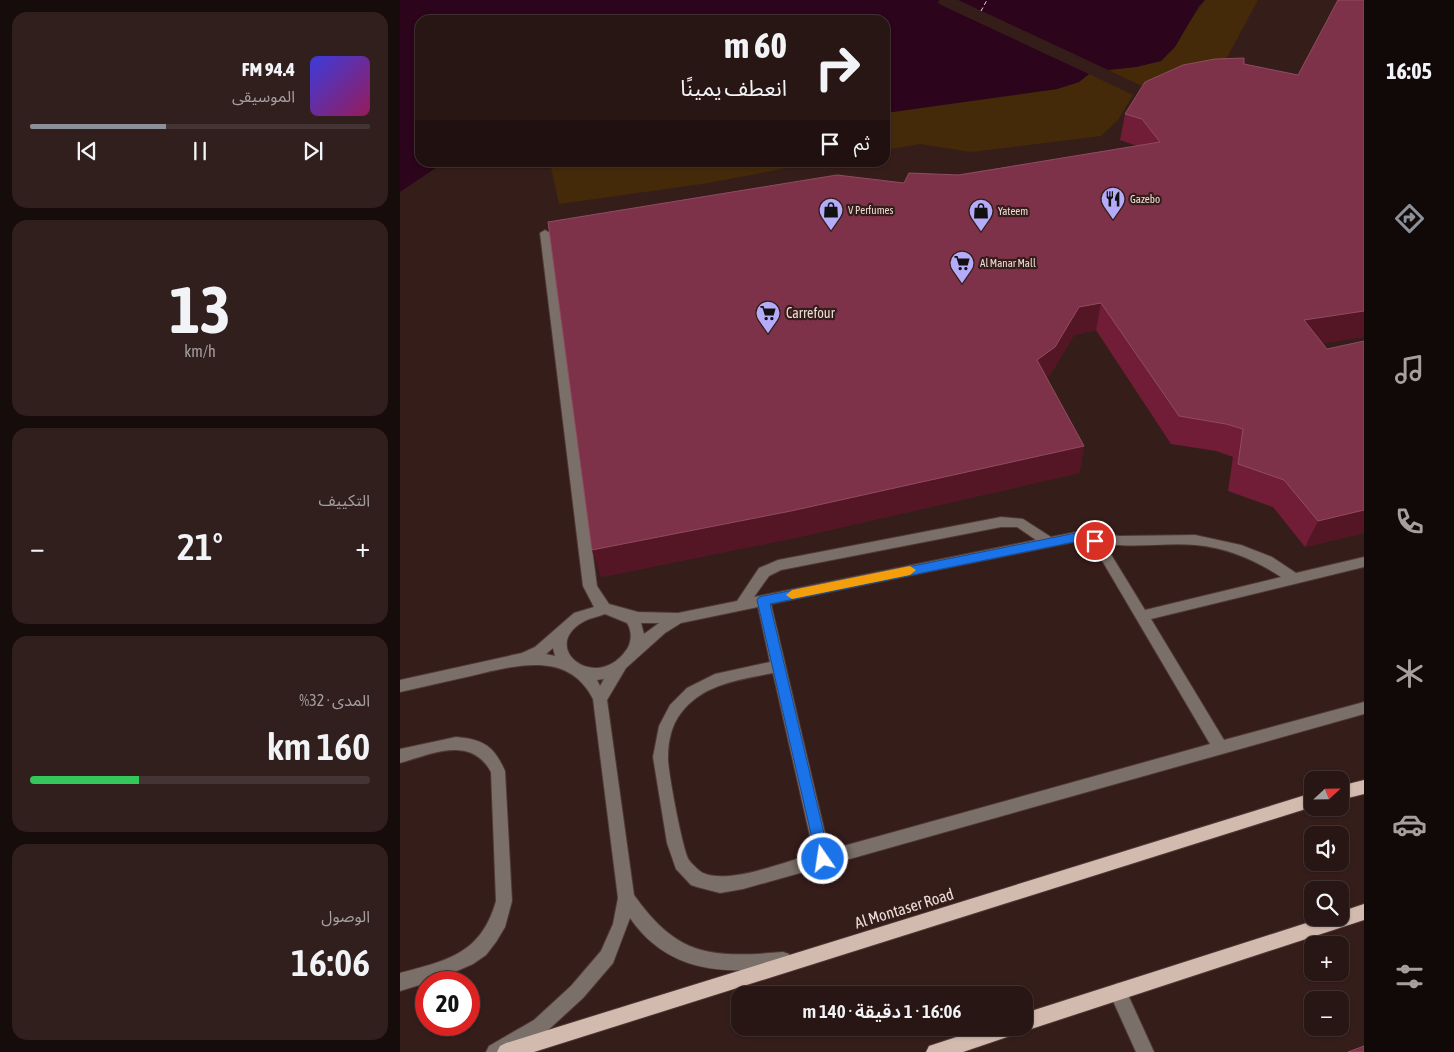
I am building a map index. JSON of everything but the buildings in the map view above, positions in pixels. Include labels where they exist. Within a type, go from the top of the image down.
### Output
[{"type":"main road","points":[[1349,791],[1364,787]]},
{"type":"main road","name":"Al Montaser Road","points":[[506,1052],[1304,802]]},
{"type":"main road","points":[[1033,1019],[1364,912]]},
{"type":"main road","points":[[935,1052],[985,1036]]},
{"type":"lane","points":[[545,233],[590,586],[596,599],[605,609]]},
{"type":"lane","points":[[741,605],[764,572],[778,565],[1001,522],[1019,522],[1048,542]]},
{"type":"lane","points":[[1086,535],[1102,549],[1221,748]]},
{"type":"lane","points":[[400,686],[524,658],[553,641],[575,619],[589,611],[605,609],[644,618],[678,618],[1086,535],[1119,541],[1195,540],[1237,548],[1267,561],[1295,579]]},
{"type":"lane","points":[[1141,616],[1364,562]]},
{"type":"lane","points":[[575,619],[585,601],[590,586]]},
{"type":"lane","points":[[763,600],[823,859]]},
{"type":"lane","points":[[600,699],[637,643],[637,630],[631,619],[620,612]]},
{"type":"lane","points":[[524,658],[546,660],[593,674],[607,671],[625,660],[645,641],[678,618]]},
{"type":"lane","points":[[495,1052],[540,1026],[577,992],[606,957],[621,925],[626,898],[600,699],[593,685],[560,656],[559,642],[564,629]]},
{"type":"lane","points":[[778,666],[715,680],[692,692],[675,709],[664,731],[660,757],[675,843],[682,864],[697,879],[720,885],[743,881],[1364,708]]},
{"type":"lane","points":[[400,756],[464,743],[482,749],[495,760],[498,771],[504,901],[502,917],[494,933],[468,959],[451,967],[400,982]]},
{"type":"lane","points":[[626,898],[641,922],[665,944],[701,961],[742,965],[806,958]]},
{"type":"lane","points":[[1118,992],[1145,1052]]},
{"type":"shaded area","points":[[400,0],[939,0],[938,3],[950,9],[1089,74],[1079,82],[1057,89],[890,112],[890,15],[415,15],[415,167],[437,167],[400,192]]},
{"type":"shaded area","points":[[958,0],[1205,0],[1199,6],[1175,47],[1161,61],[1136,67],[1108,70]]},
{"type":"shaded area","points":[[1205,0],[1258,0],[1218,74],[1146,88],[1108,70],[1136,67],[1161,61]]},
{"type":"shaded area","points":[[1089,74],[1133,95],[1118,120],[1101,136],[971,152],[920,144],[890,149],[890,112],[1057,89],[1079,82]]},
{"type":"shaded area","points":[[551,167],[793,167],[702,184],[559,204]]},
{"type":"pier","points":[[940,0],[1090,72],[1091,75],[950,9],[938,3]]},
{"type":"pier","points":[[956,0],[958,0],[1112,72],[1107,72]]},
{"type":"ferry route","points":[[981,11],[987,0]]},
{"type":"slow traffic","points":[[792,595],[910,570]]},
{"type":"place","name":"Gazebo","points":[[1113,220]]},
{"type":"place","name":"V Perfumes","points":[[831,231]]},
{"type":"place","name":"Yateem","points":[[981,232]]},
{"type":"place","name":"Al Manar Mall","points":[[962,284]]},
{"type":"place","name":"Carrefour","points":[[768,334]]},
{"type":"route","points":[[823,859],[763,600],[1086,535],[1095,541]]}]
